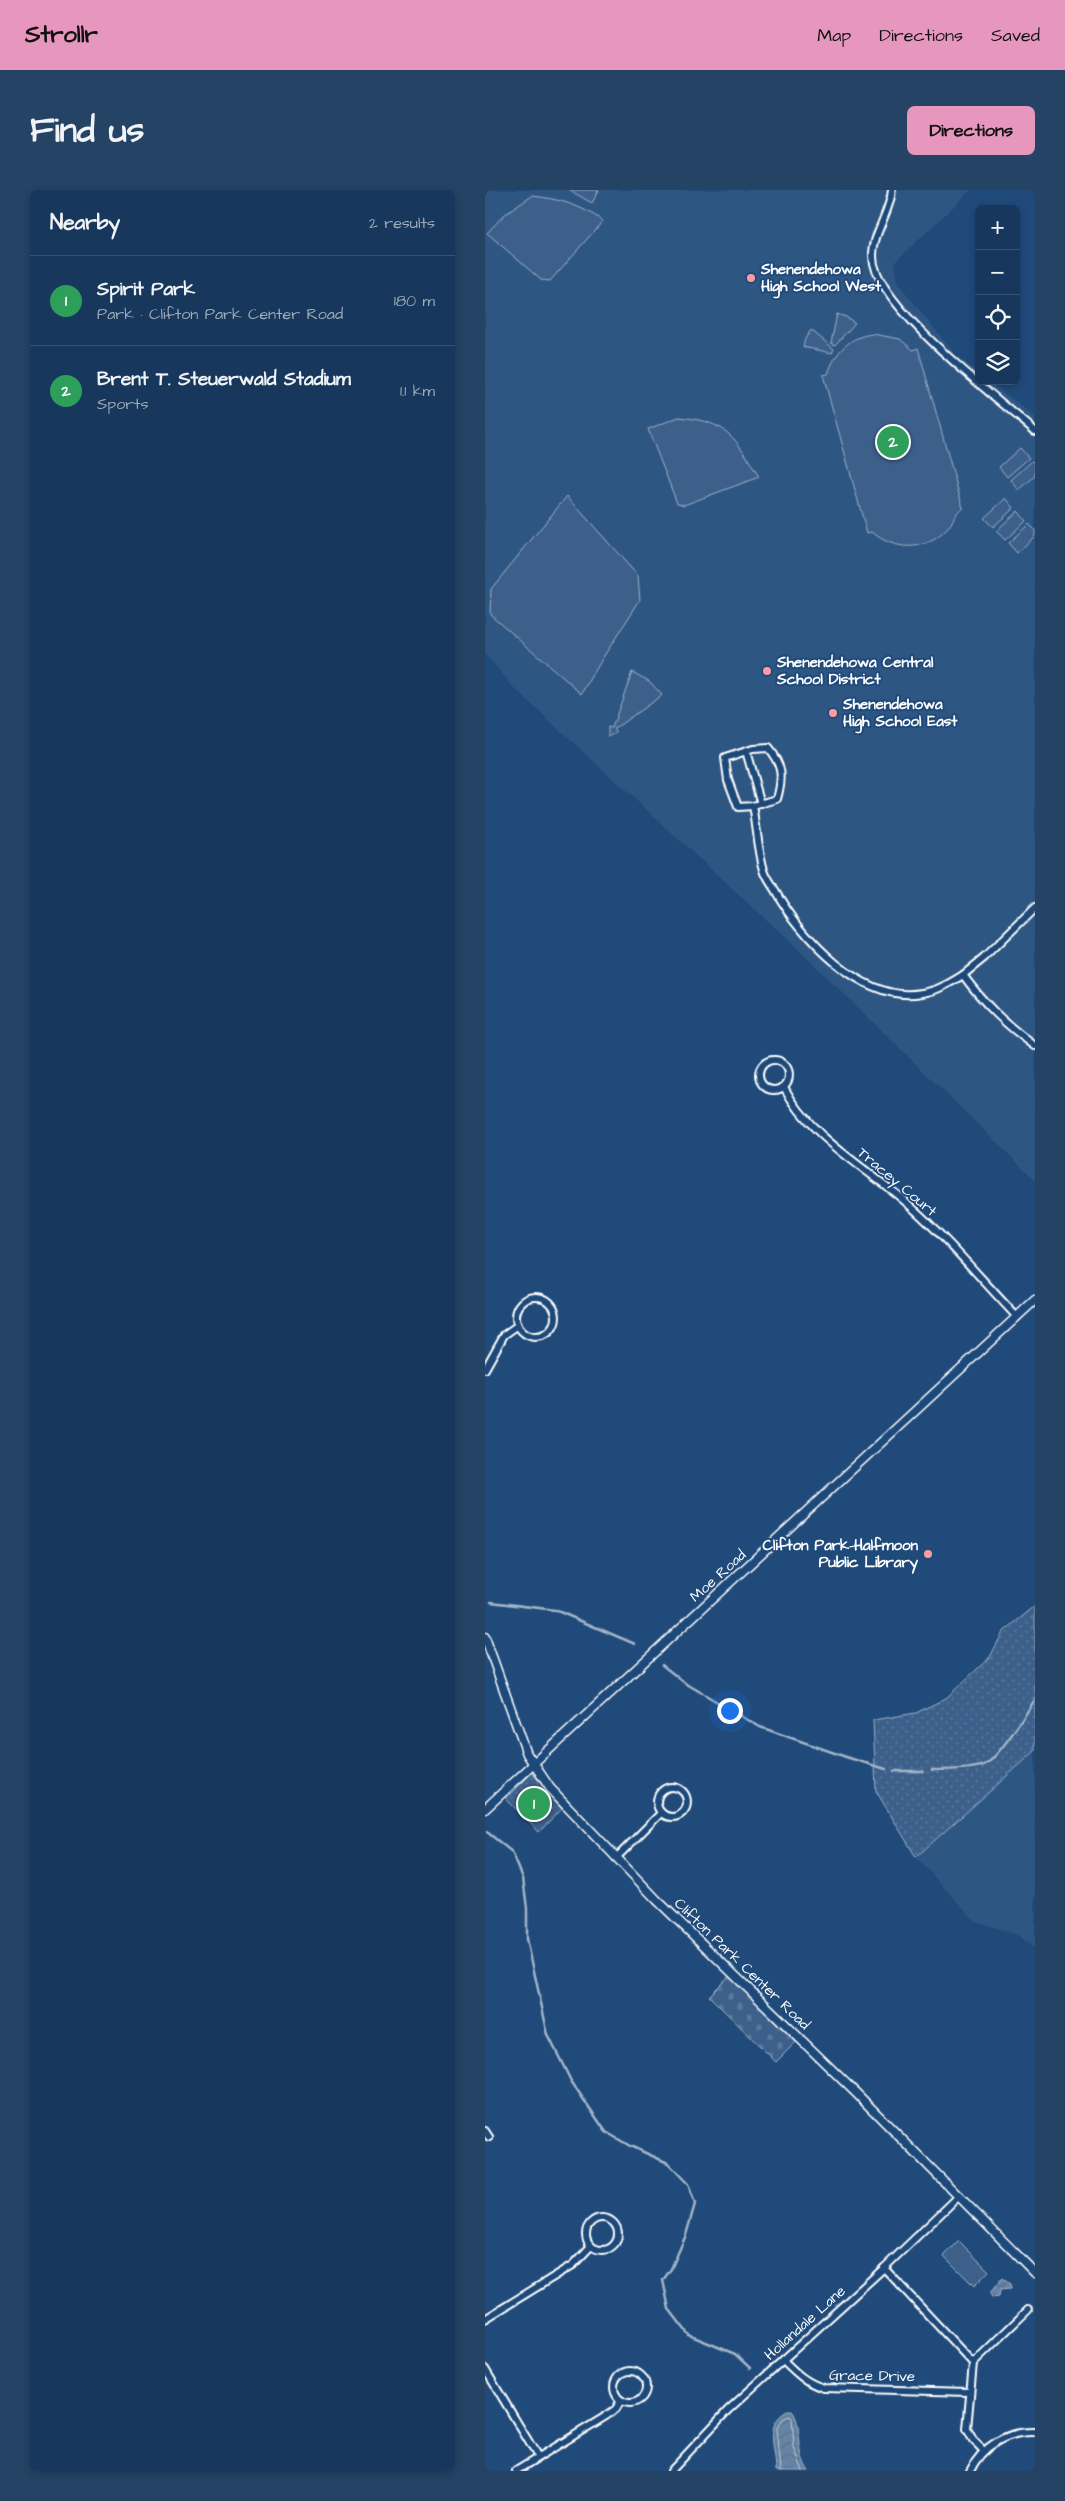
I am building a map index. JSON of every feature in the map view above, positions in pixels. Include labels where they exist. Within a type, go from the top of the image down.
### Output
[{"type":"street","points":[[892,190],[889,208],[872,256],[878,278],[893,300],[947,356],[1035,432]]},
{"type":"street","points":[[768,748],[776,758],[783,779],[777,799],[761,804],[738,806],[728,780],[725,758],[746,751],[768,748]]},
{"type":"street","points":[[746,751],[761,804]]},
{"type":"street","points":[[753,806],[764,871],[786,910],[804,932],[843,969],[869,985],[885,991],[921,994],[936,989],[963,975],[984,958],[1035,908]]},
{"type":"street","points":[[963,975],[980,998],[1002,1022],[1035,1046]]},
{"type":"street","points":[[776,1060],[785,1064],[789,1073],[784,1087],[776,1091],[763,1086],[759,1078],[763,1065],[776,1060]]},
{"type":"street","name":"Tracey Court","points":[[784,1087],[804,1118],[825,1139],[908,1204],[1017,1317]]},
{"type":"street","points":[[530,1298],[543,1299],[553,1308],[555,1322],[546,1333],[537,1336],[528,1335],[518,1324],[516,1316],[519,1306],[530,1298]]},
{"type":"street","name":"Moe Road","points":[[485,1810],[1035,1300]]},
{"type":"street","points":[[485,1369],[504,1334],[518,1324]]},
{"type":"street","name":"Clifton Park Center Road","points":[[485,1637],[521,1739],[533,1765],[551,1788],[616,1858],[1035,2273]]},
{"type":"street","points":[[669,1787],[682,1792],[686,1804],[682,1812],[669,1816],[661,1812],[657,1800],[661,1791],[669,1787]]},
{"type":"street","points":[[616,1858],[661,1812]]},
{"type":"street","name":"Hollandale Lane","points":[[671,2471],[728,2410],[885,2268],[959,2196]]},
{"type":"street","points":[[603,2218],[611,2221],[618,2233],[613,2246],[604,2250],[591,2246],[585,2234],[590,2222],[603,2218]]},
{"type":"street","points":[[485,2319],[573,2265],[591,2246]]},
{"type":"street","points":[[885,2268],[973,2363]]},
{"type":"street","points":[[984,2451],[970,2437],[967,2429],[973,2363],[1027,2310]]},
{"type":"street","name":"Grace Drive","points":[[783,2360],[799,2376],[812,2385],[823,2388],[969,2392]]},
{"type":"street","points":[[485,2369],[538,2457]]},
{"type":"street","points":[[629,2371],[638,2373],[646,2384],[645,2393],[635,2402],[621,2400],[614,2389],[617,2377],[629,2371]]},
{"type":"street","points":[[516,2471],[606,2416],[616,2409],[621,2400]]},
{"type":"street","points":[[970,2471],[984,2451],[1004,2438],[1016,2434],[1035,2432]]},
{"type":"shaded area","name":"Shenendehowa Central School District","points":[[485,190],[971,190],[895,262],[898,283],[957,357],[975,370],[975,385],[994,385],[1035,417],[1035,1180],[805,956],[514,688],[485,654]]},
{"type":"shaded area","points":[[1035,1751],[1035,1949],[1018,1935],[975,1921],[916,1857]]},
{"type":"green space","points":[[569,190],[599,190],[592,203]]},
{"type":"green space","points":[[532,196],[569,204],[603,221],[550,281],[541,280],[487,233],[504,215]]},
{"type":"green space","points":[[837,314],[855,323],[835,345],[831,343]]},
{"type":"green space","points":[[811,330],[834,349],[832,353],[803,347],[805,339]]},
{"type":"green space","points":[[873,334],[900,339],[913,350],[918,348],[963,508],[957,512],[949,526],[939,537],[920,545],[910,546],[890,543],[872,532],[867,533],[823,375],[828,374],[839,352],[845,346],[857,338]]},
{"type":"green space","points":[[679,417],[709,423],[729,434],[743,451],[759,477],[684,505],[677,503],[648,429]]},
{"type":"green space","points":[[1020,448],[1029,458],[1007,477],[999,467]]},
{"type":"green space","points":[[1032,461],[1035,464],[1035,476],[1019,490],[1011,480]]},
{"type":"green space","points":[[567,496],[638,576],[640,600],[582,694],[490,614],[491,589]]},
{"type":"green space","points":[[1006,498],[1014,508],[993,527],[984,518]]},
{"type":"green space","points":[[1018,511],[1026,521],[1005,540],[996,531]]},
{"type":"green space","points":[[1029,524],[1035,530],[1035,536],[1017,553],[1008,543]]},
{"type":"green space","points":[[632,672],[649,681],[662,695],[614,729],[617,732],[608,736],[608,727],[612,728]]},
{"type":"green space","points":[[1035,1606],[1035,1751],[916,1857],[876,1791],[873,1720],[916,1713],[946,1698],[990,1657],[1003,1632]]},
{"type":"green space","points":[[532,1773],[562,1808],[539,1832],[506,1799]]},
{"type":"green space","points":[[729,1976],[796,2042],[776,2062],[709,1996]]},
{"type":"green space","points":[[959,2241],[989,2271],[974,2286],[944,2256]]},
{"type":"water","points":[[1002,2278],[1010,2284],[1011,2289],[1000,2290],[999,2297],[992,2298],[990,2293]]},
{"type":"water","points":[[787,2411],[792,2411],[795,2416],[802,2456],[809,2471],[776,2471],[773,2430],[775,2423]]},
{"type":"waterway","points":[[491,1602],[555,1610],[635,1644]]},
{"type":"waterway","points":[[662,1665],[685,1683],[760,1727],[886,1769]]},
{"type":"waterway","points":[[932,1770],[967,1769],[986,1764],[1005,1744],[1035,1699]]},
{"type":"waterway","points":[[894,1771],[923,1771]]},
{"type":"waterway","points":[[487,1832],[512,1852],[523,1878],[527,1908],[527,1939],[548,2035],[571,2081],[606,2132],[630,2146],[668,2163],[688,2184],[695,2204],[686,2235],[671,2269],[663,2280],[669,2309],[689,2335],[735,2354],[750,2368]]},
{"type":"place","name":"Shenendehowa High School West","points":[[751,278]]},
{"type":"place","name":"Brent T. Steuerwald Stadium","points":[[893,442]]},
{"type":"place","name":"Shenendehowa Central School District","points":[[767,671]]},
{"type":"place","name":"Shenendehowa High School East","points":[[833,713]]},
{"type":"place","name":"Clifton Park-Halfmoon Public Library","points":[[928,1554]]},
{"type":"place","name":"Spirit Park","points":[[534,1804]]}]
